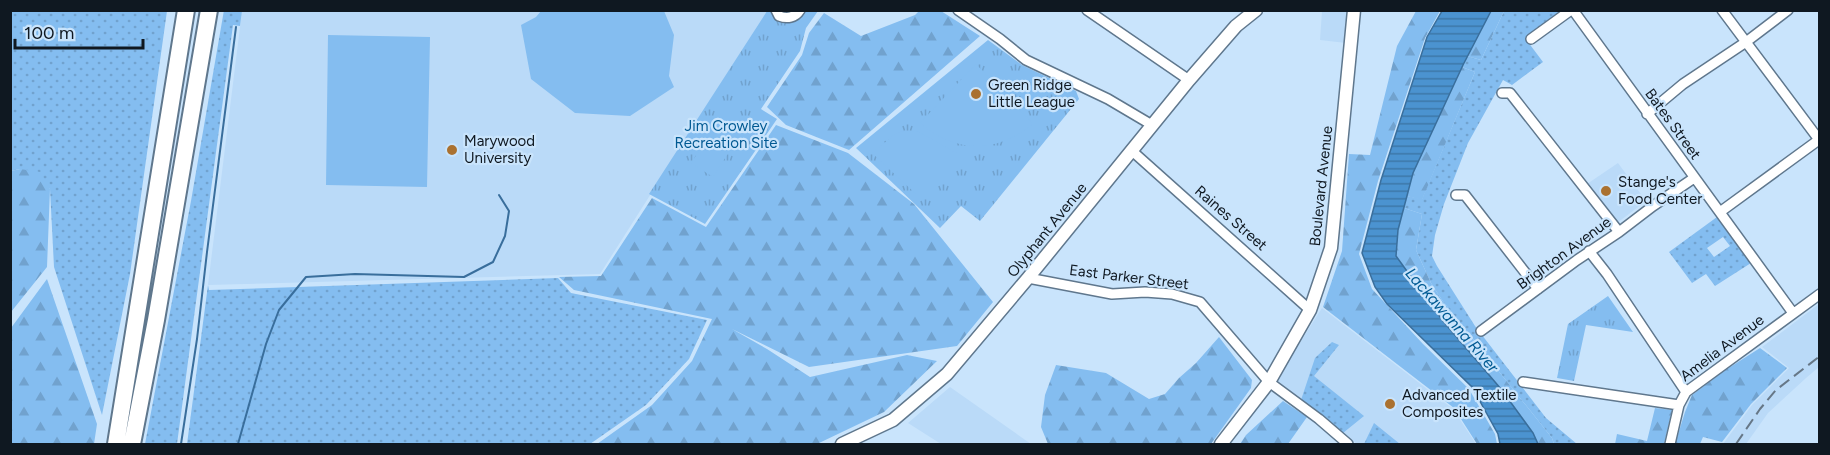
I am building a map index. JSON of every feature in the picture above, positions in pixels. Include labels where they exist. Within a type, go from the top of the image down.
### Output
[{"type":"highway","points":[[116,444],[186,10]]},
{"type":"highway","points":[[132,444],[156,320],[209,10]]},
{"type":"street","points":[[776,10],[778,16],[785,18],[792,17],[800,10]]},
{"type":"street","points":[[958,10],[1026,60],[1108,99],[1152,125]]},
{"type":"street","points":[[1087,10],[1189,80]]},
{"type":"street","name":"Olyphant Avenue","points":[[842,444],[893,420],[947,374],[1189,80],[1236,26],[1256,10]]},
{"type":"street","name":"Boulevard Avenue","points":[[1221,444],[1269,382],[1310,310],[1331,248],[1354,10]]},
{"type":"street","points":[[1531,39],[1572,10]]},
{"type":"street","name":"Bates Street","points":[[1572,10],[1793,313]]},
{"type":"street","points":[[1720,212],[1819,140],[1722,10]]},
{"type":"street","points":[[1647,114],[1683,84],[1746,42],[1788,10]]},
{"type":"street","points":[[1502,93],[1510,93],[1619,232]]},
{"type":"street","name":"Raines Street","points":[[1131,150],[1310,310]]},
{"type":"street","name":"Brighton Avenue","points":[[1481,331],[1589,251],[1694,178]]},
{"type":"street","points":[[1456,195],[1466,195],[1538,289]]},
{"type":"street","points":[[1589,251],[1686,392]]},
{"type":"street","name":"East Parker Street","points":[[1028,278],[1112,294],[1145,292],[1172,294],[1200,302],[1269,382],[1348,444]]},
{"type":"street","name":"Amelia Avenue","points":[[1670,444],[1679,405],[1686,392],[1820,294]]},
{"type":"street","points":[[1523,382],[1679,405]]},
{"type":"shaded area","name":"Marywood University","points":[[242,11],[767,11],[600,274],[208,285]]},
{"type":"shaded area","points":[[1322,11],[1349,11],[1346,43],[1320,40]]},
{"type":"shaded area","points":[[1442,11],[1491,11],[1463,65],[1413,173],[1398,230],[1396,256],[1443,321],[1501,389],[1533,433],[1538,444],[1500,444],[1498,434],[1472,387],[1387,304],[1375,287],[1362,253],[1381,180],[1427,37]]},
{"type":"shaded area","points":[[1618,163],[1646,201],[1617,223],[1587,184]]},
{"type":"shaded area","points":[[1819,304],[1819,367],[1768,413],[1746,444],[1723,444],[1752,405],[1789,368],[1762,347]]},
{"type":"shaded area","points":[[1322,308],[1453,409],[1476,444],[1357,444],[1276,380]]},
{"type":"shaded area","points":[[950,387],[1031,444],[941,444],[908,423]]},
{"type":"green space","points":[[224,10],[242,11],[240,26],[233,25],[177,444],[145,444],[191,201]]},
{"type":"green space","points":[[920,10],[941,11],[980,36],[849,150],[786,125],[767,107],[802,55],[809,33],[824,13],[861,36],[915,15]]},
{"type":"green space","points":[[1491,10],[1504,11],[1481,60],[1467,56]]},
{"type":"green space","points":[[10,11],[167,11],[130,274],[102,415],[54,267],[50,189],[20,169],[11,171]]},
{"type":"green space","points":[[541,11],[664,11],[674,35],[669,76],[674,87],[630,116],[575,113],[531,79],[521,25],[536,17]]},
{"type":"green space","name":"Jim Crowley Recreation Site","points":[[767,11],[818,11],[806,28],[800,51],[761,109],[777,119],[705,224],[649,194]]},
{"type":"green space","points":[[1416,11],[1440,11],[1425,38],[1378,181],[1359,254],[1372,289],[1469,389],[1495,434],[1497,444],[1477,444],[1454,408],[1323,307],[1342,251],[1349,154],[1370,155],[1397,46]]},
{"type":"green space","points":[[1504,11],[1561,11],[1525,38],[1543,62],[1512,85],[1503,80],[1468,143],[1444,204],[1432,256],[1475,326],[1546,418],[1577,444],[1554,444],[1552,438],[1442,300],[1431,283],[1416,250],[1422,214],[1404,208],[1407,196],[1422,199],[1475,72],[1462,67],[1467,56],[1481,60]]},
{"type":"green space","points":[[328,35],[430,37],[427,187],[326,185]]},
{"type":"green space","points":[[988,40],[1022,65],[1076,91],[1079,99],[980,221],[961,206],[940,228],[856,148]]},
{"type":"green space","name":"Green Ridge Little League","points":[[976,64],[1033,124],[1005,140],[990,145],[976,146],[962,145],[948,140],[920,123]]},
{"type":"green space","points":[[1462,67],[1475,72],[1422,200],[1407,196],[1413,173]]},
{"type":"green space","points":[[776,125],[848,153],[914,204],[993,302],[957,346],[809,367],[732,329],[810,377],[907,355],[937,361],[884,412],[817,444],[597,444],[652,405],[692,361],[712,319],[574,290],[559,277],[601,276],[652,198],[706,227]]},
{"type":"green space","points":[[713,130],[734,144],[713,177],[691,163]]},
{"type":"green space","points":[[902,131],[919,132],[958,154],[917,195],[872,153]]},
{"type":"green space","points":[[20,169],[40,172],[50,189],[47,267],[11,312],[11,171]]},
{"type":"green space","points":[[1404,208],[1422,214],[1416,250],[1431,283],[1552,438],[1554,444],[1538,444],[1533,433],[1501,389],[1443,321],[1396,256],[1398,230]]},
{"type":"green space","points":[[1717,217],[1751,263],[1715,286],[1706,274],[1692,283],[1669,252]],"holes":[[[1723,237],[1730,246],[1714,257],[1707,248]]]},
{"type":"green space","points":[[558,278],[571,293],[707,320],[689,359],[646,405],[590,444],[187,444],[208,285],[209,290]]},
{"type":"green space","points":[[47,279],[97,424],[94,444],[11,444],[11,328]]},
{"type":"green space","points":[[1608,296],[1633,332],[1586,325],[1574,381],[1557,378],[1568,324]]},
{"type":"green space","points":[[1219,337],[1252,380],[1251,388],[1211,444],[1048,444],[1041,427],[1045,395],[1056,365],[1106,373],[1149,399],[1165,394]]},
{"type":"green space","points":[[1332,342],[1339,345],[1314,376],[1364,416],[1343,433],[1301,400],[1315,358]]},
{"type":"green space","points":[[1760,348],[1787,368],[1751,404],[1722,442],[1703,437],[1700,444],[1675,444],[1692,395]]},
{"type":"green space","points":[[1283,401],[1307,417],[1288,444],[1240,444],[1246,435]]},
{"type":"green space","points":[[1655,408],[1672,410],[1664,444],[1615,444],[1617,434],[1647,441]]},
{"type":"green space","points":[[1374,423],[1400,444],[1364,444]]},
{"type":"waterway","points":[[181,444],[197,339],[236,27]]},
{"type":"waterway","points":[[238,444],[266,344],[279,310],[306,277],[355,274],[464,277],[493,262],[505,236],[509,211],[499,195]]},
{"type":"railway","points":[[1736,444],[1776,390],[1820,356]]},
{"type":"place","name":"Green Ridge Little League","points":[[976,94]]},
{"type":"place","name":"Marywood University","points":[[452,150]]},
{"type":"place","name":"Stange's Food Center","points":[[1606,191]]},
{"type":"place","name":"Advanced Textile Composites","points":[[1390,404]]},
{"type":"water label","name":"Lackawanna River","points":[[1452,320]]}]
